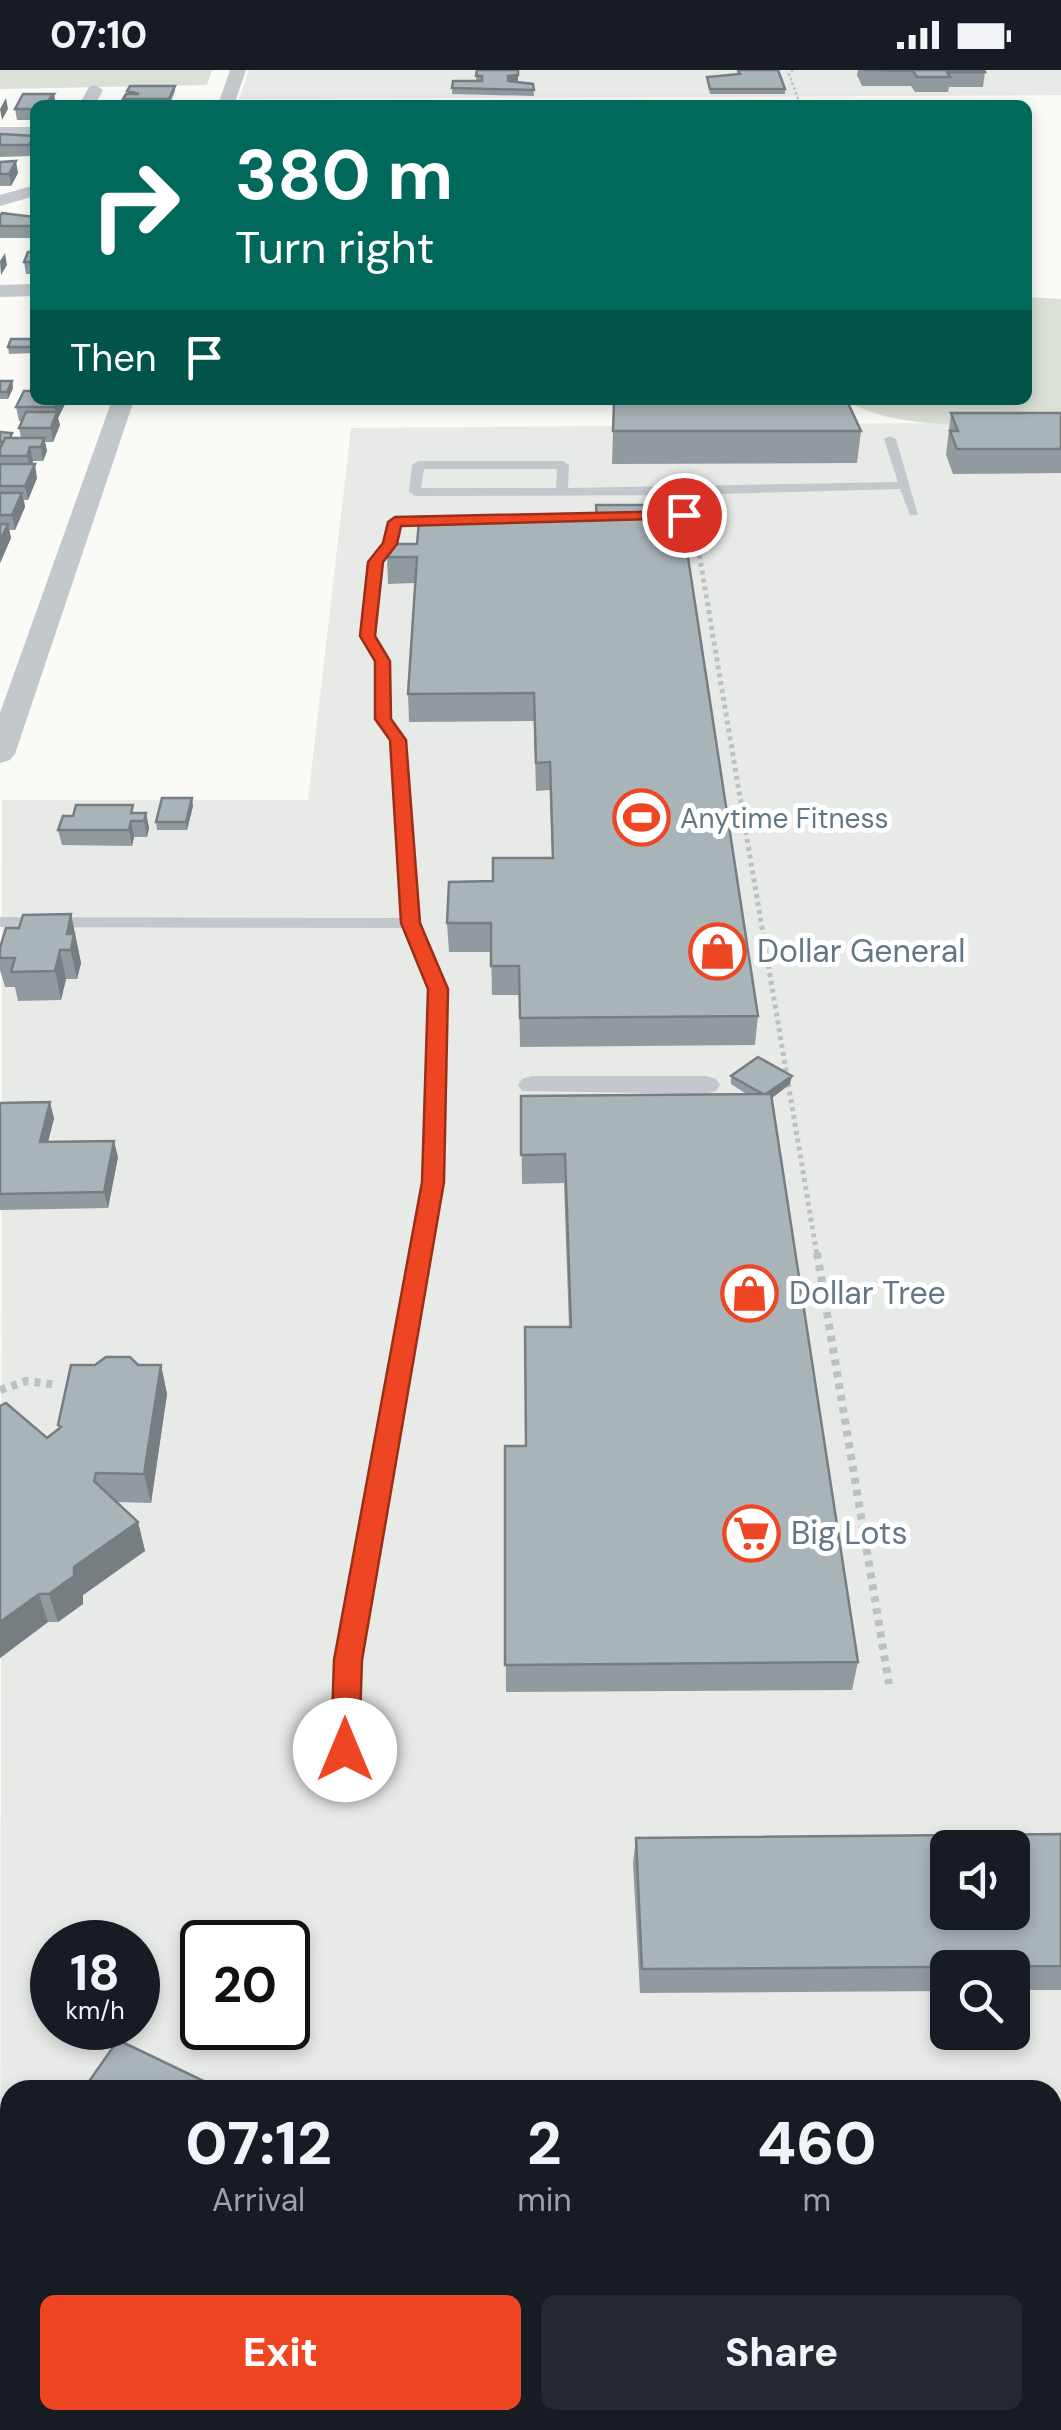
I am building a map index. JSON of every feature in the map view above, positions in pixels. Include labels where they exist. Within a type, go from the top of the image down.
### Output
[{"type":"street","points":[[228,100],[238,70]]},
{"type":"street","points":[[0,132],[30,132]]},
{"type":"street","points":[[0,291],[30,290]]},
{"type":"street","points":[[0,754],[120,405]]},
{"type":"street","points":[[532,1085],[706,1084]]},
{"type":"lane","points":[[890,439],[914,512]]},
{"type":"lane","points":[[562,492],[563,465],[418,465],[415,492],[562,492],[712,491],[905,486]]},
{"type":"lane","points":[[345,1750],[348,1660],[433,1182],[438,989],[410,923],[398,740],[383,719],[382,661],[368,636],[376,562],[390,544],[395,522],[654,518],[715,512],[712,491]]},
{"type":"lane","points":[[0,922],[410,923]]},
{"type":"path","points":[[793,70],[788,74],[798,99]]},
{"type":"path","points":[[698,547],[890,1684]]},
{"type":"path","points":[[0,1390],[26,1381],[58,1385]]},
{"type":"shaded area","points":[[0,70],[212,70],[207,85],[0,89]]},
{"type":"shaded area","points":[[249,70],[1061,70],[1061,95],[239,99]]},
{"type":"shaded area","points":[[1032,297],[1061,299],[1061,422],[926,423],[855,405],[1032,405]]},
{"type":"shaded area","points":[[1061,422],[1061,2080],[0,2080],[2,800],[308,800],[351,428]]},
{"type":"building","points":[[477,70],[518,70],[518,75],[508,76],[508,81],[533,84],[534,90],[452,88],[453,81],[482,81],[482,76],[476,76]]},
{"type":"building","points":[[738,70],[778,70],[785,89],[710,89],[707,77],[740,74]]},
{"type":"building","points":[[863,70],[985,72],[917,77],[913,71]]},
{"type":"building","points":[[130,86],[175,86],[169,99],[123,99],[126,94],[139,94],[127,91]]},
{"type":"building","points":[[23,94],[54,94],[49,100],[30,100],[30,109],[15,109]]},
{"type":"building","points":[[0,134],[30,136],[29,145],[0,145]]},
{"type":"building","points":[[16,161],[9,174],[0,174],[0,162]]},
{"type":"building","points":[[2,213],[30,216],[30,226],[0,226]]},
{"type":"building","points":[[11,339],[30,339],[30,347],[8,347]]},
{"type":"building","points":[[0,381],[12,381],[7,392],[0,392]]},
{"type":"building","points":[[24,391],[30,391],[30,405],[56,405],[55,407],[16,407]]},
{"type":"building","points":[[614,405],[849,405],[861,431],[613,431]]},
{"type":"building","points":[[26,412],[57,412],[51,428],[19,428]]},
{"type":"building","points":[[951,413],[1061,413],[1061,449],[957,449],[950,431],[958,431]]},
{"type":"building","points":[[0,432],[12,433],[0,442]]},
{"type":"building","points":[[5,438],[44,438],[41,447],[30,447],[27,456],[0,456]]},
{"type":"building","points":[[0,464],[35,464],[25,486],[0,486]]},
{"type":"building","points":[[0,493],[22,493],[12,515],[0,515]]},
{"type":"building","points":[[596,505],[680,505],[758,1016],[520,1018],[519,966],[491,966],[491,923],[447,923],[449,882],[493,881],[493,858],[553,858],[550,762],[536,763],[534,693],[408,694],[417,557],[387,557],[388,544],[417,544],[419,521],[597,520]]},
{"type":"building","points":[[0,524],[8,524],[0,541]]},
{"type":"building","points":[[162,798],[192,798],[186,822],[156,822]]},
{"type":"building","points":[[76,805],[133,805],[131,813],[146,813],[144,821],[131,821],[129,830],[58,830],[63,816],[73,816]]},
{"type":"building","points":[[71,914],[67,934],[74,934],[71,950],[60,950],[55,971],[11,972],[15,958],[0,958],[6,928],[19,928],[23,915]]},
{"type":"building","points":[[758,1057],[792,1076],[763,1094],[731,1076]]},
{"type":"building","points":[[771,1094],[858,1662],[505,1665],[505,1446],[526,1446],[525,1327],[571,1327],[565,1154],[521,1155],[521,1096]]},
{"type":"building","points":[[50,1102],[40,1142],[114,1141],[104,1192],[0,1194],[0,1103]]},
{"type":"building","points":[[106,1357],[130,1357],[138,1365],[161,1365],[144,1474],[96,1473],[94,1481],[138,1522],[74,1567],[74,1576],[49,1594],[39,1594],[0,1622],[0,1406],[6,1403],[47,1438],[61,1427],[58,1425],[71,1365],[95,1365]]},
{"type":"building","points":[[1030,1834],[1061,1834],[1061,1966],[1030,1966],[1030,1950],[930,1950],[930,1967],[642,1969],[636,1838],[930,1835],[930,1930],[1030,1930]]},
{"type":"building","points":[[111,2050],[139,2050],[201,2080],[90,2080]]},
{"type":"place","name":"Anytime Fitness","points":[[641,818]]},
{"type":"place","name":"Dollar General","points":[[718,951]]},
{"type":"place","name":"Dollar Tree","points":[[750,1293]]},
{"type":"place","name":"Big Lots","points":[[752,1533]]},
{"type":"route","points":[[345,1750],[344,1686],[348,1660],[433,1182],[438,989],[410,923],[398,740],[383,719],[382,661],[368,636],[376,562],[390,544],[395,522],[684,515]]}]
